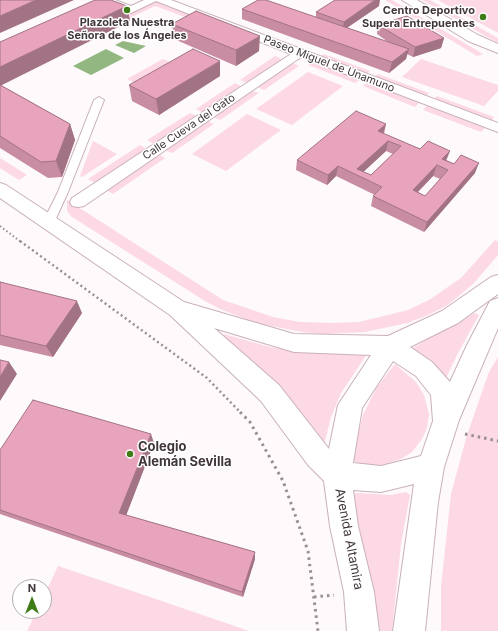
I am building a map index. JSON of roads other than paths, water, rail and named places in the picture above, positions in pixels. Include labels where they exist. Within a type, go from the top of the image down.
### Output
[{"type":"street","points":[[104,1],[131,10],[152,0]]},
{"type":"street","name":"Paseo Miguel de Unamuno","points":[[161,0],[498,128]]},
{"type":"street","points":[[408,0],[472,38],[498,58]]},
{"type":"street","points":[[472,38],[498,49]]},
{"type":"street","name":"Calle Cueva del Gato","points":[[78,202],[300,53]]},
{"type":"street","points":[[0,189],[178,309],[270,393],[318,456],[337,475],[381,479],[431,467]]},
{"type":"street","points":[[178,309],[294,344],[390,346],[450,317],[498,283]]},
{"type":"street","points":[[409,631],[424,502],[431,467],[445,423],[478,345],[498,307]]},
{"type":"street","points":[[390,346],[424,369],[443,392],[445,423]]},
{"type":"street","name":"Avenida Altamira","points":[[363,631],[359,592],[344,526],[337,475],[350,405],[390,346]]},
{"type":"lane","points":[[49,222],[63,192],[99,100]]},
{"type":"place","name":"Plazoleta Nuestra Señora de los Ángeles","points":[[127,10]]},
{"type":"place","name":"Centro Deportivo Supera Entrepuentes","points":[[483,17]]},
{"type":"place","name":"Colegio Alemán Sevilla","points":[[130,454]]}]
